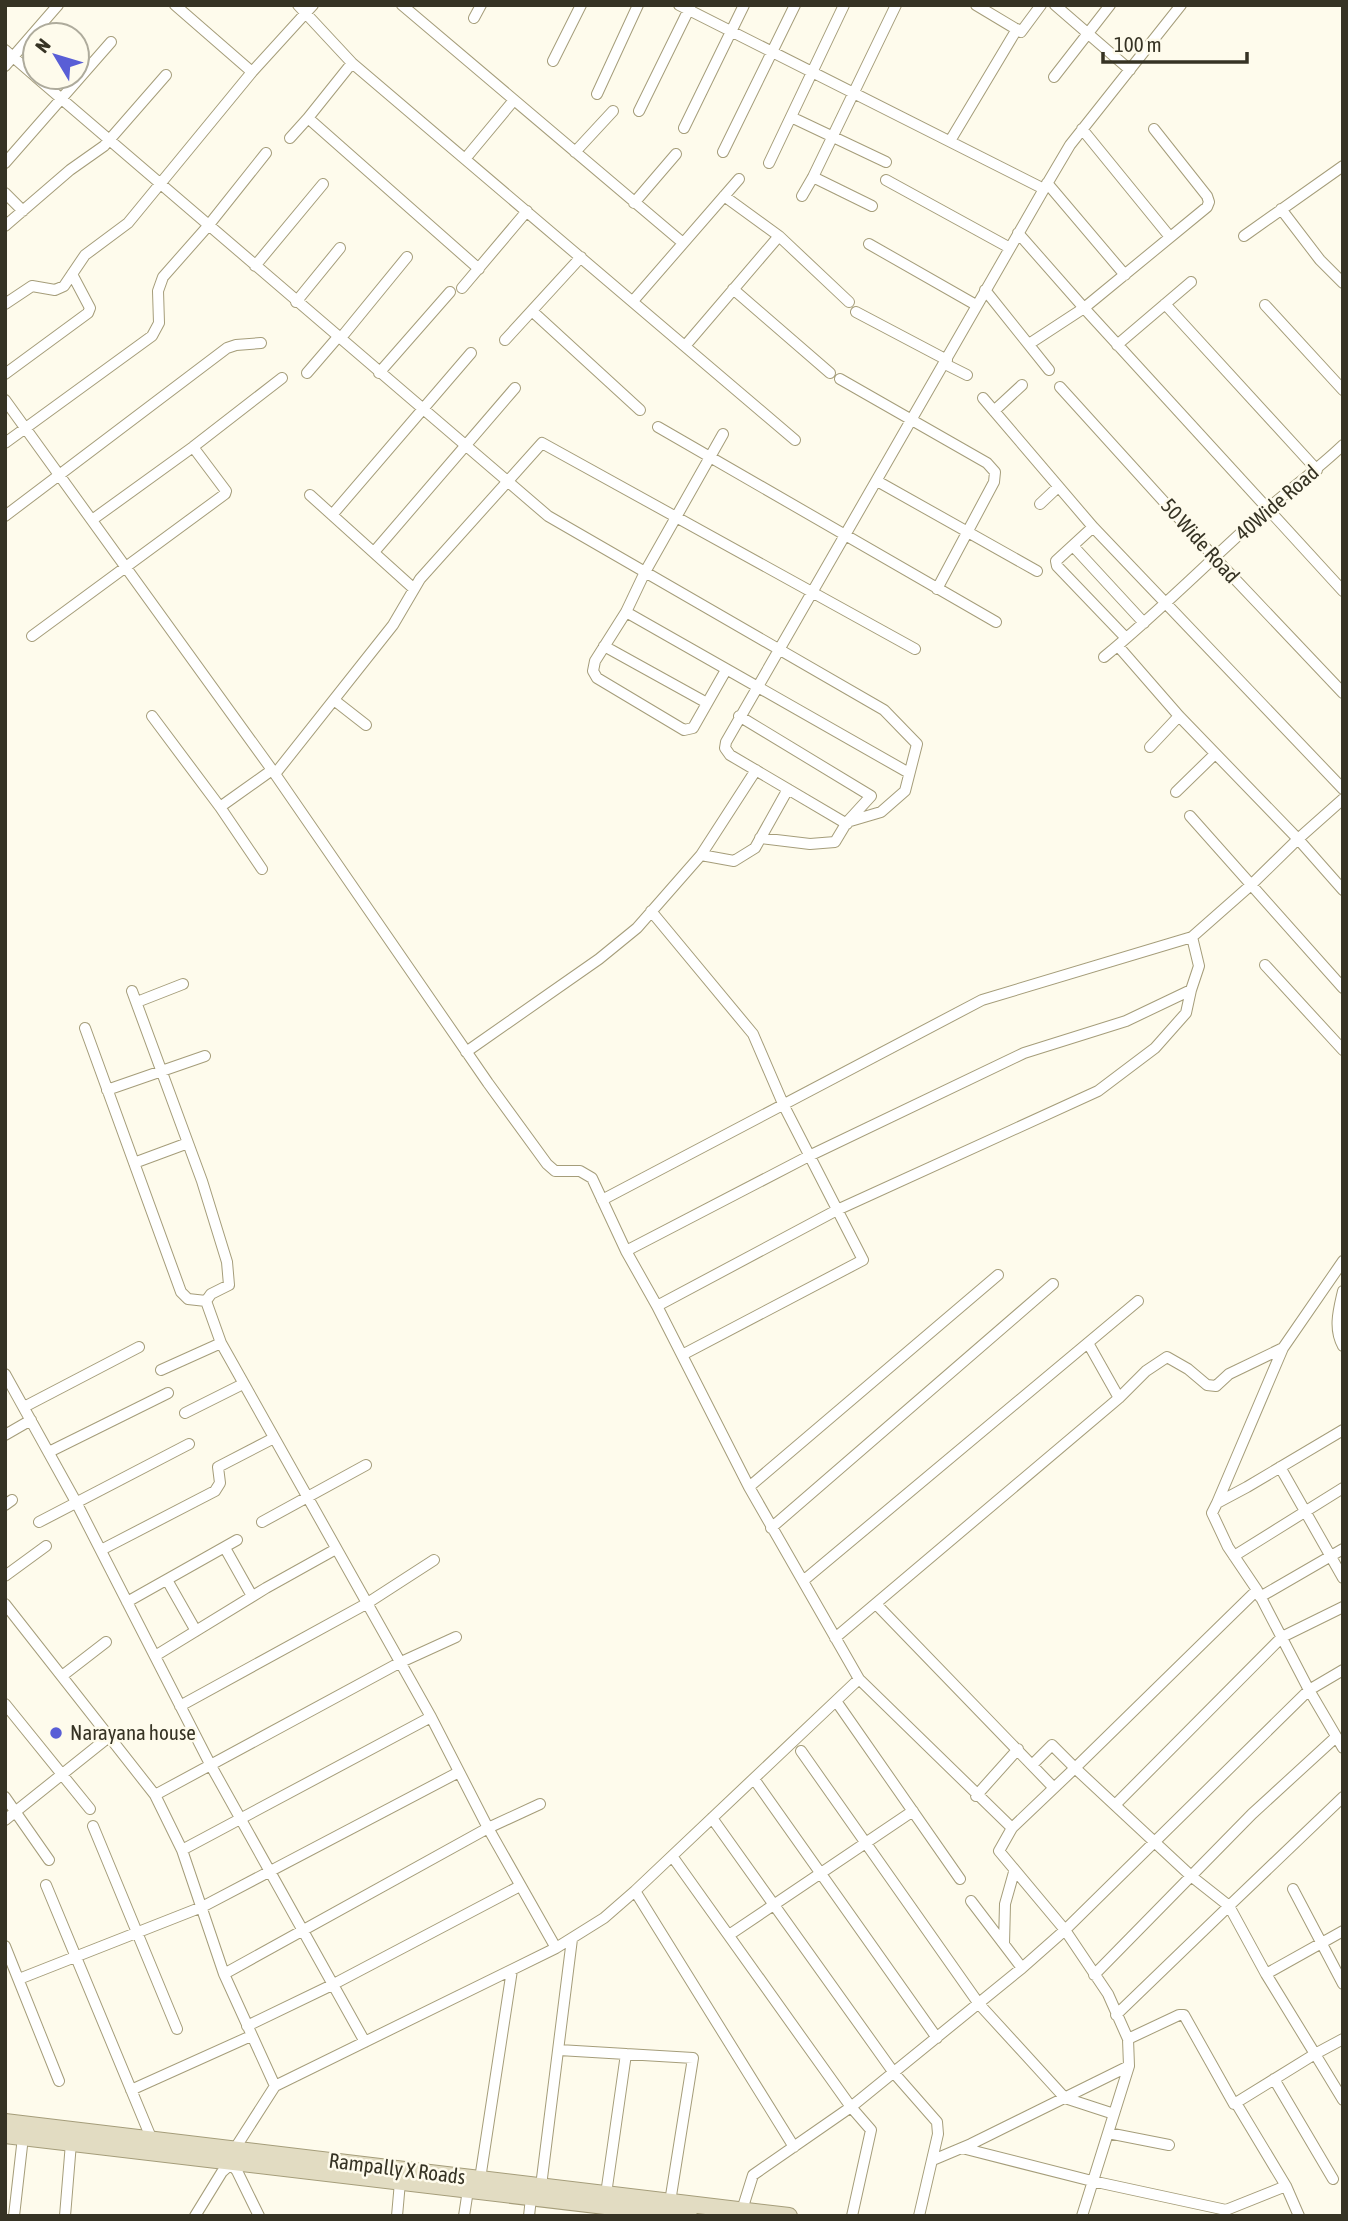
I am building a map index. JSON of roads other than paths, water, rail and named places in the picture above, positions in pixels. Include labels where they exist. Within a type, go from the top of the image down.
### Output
[{"type":"main road","name":"Rampally X Roads","points":[[5,2122],[152,2140],[232,2159]]},
{"type":"main road","name":"Rampally X Roads","points":[[5,2135],[474,2184]]},
{"type":"main road","points":[[232,2159],[400,2182],[474,2184],[536,2192],[598,2205],[665,2210],[742,2210],[789,2216]]},
{"type":"main road","points":[[665,2210],[689,2216]]},
{"type":"street","points":[[5,66],[9,53],[58,5]]},
{"type":"street","points":[[175,5],[252,72]]},
{"type":"street","points":[[402,5],[682,243]]},
{"type":"street","points":[[474,18],[481,5]]},
{"type":"street","points":[[553,61],[581,5]]},
{"type":"street","points":[[597,94],[638,5]]},
{"type":"street","points":[[684,128],[744,5]]},
{"type":"street","points":[[723,152],[795,5]]},
{"type":"street","points":[[769,163],[844,5]]},
{"type":"street","points":[[802,196],[896,5]]},
{"type":"street","points":[[976,5],[1021,32],[1041,5]]},
{"type":"street","points":[[1055,5],[1130,69]]},
{"type":"street","points":[[1054,78],[1110,5]]},
{"type":"street","points":[[52,91],[548,516],[780,649],[884,710],[917,744],[905,791],[881,812],[847,823],[730,755],[725,748],[739,716],[780,649],[845,537],[1046,186],[1082,130],[1181,5]]},
{"type":"street","points":[[639,111],[686,7],[950,141],[1046,186],[1125,275]]},
{"type":"street","points":[[5,304],[32,286],[59,290],[85,255],[120,230],[160,185],[306,8],[352,63],[795,440]]},
{"type":"street","points":[[950,141],[1017,29]]},
{"type":"street","points":[[5,163],[111,42]]},
{"type":"street","points":[[290,138],[352,63]]},
{"type":"street","points":[[5,226],[109,140],[166,75]]},
{"type":"street","points":[[466,159],[514,100]]},
{"type":"street","points":[[575,152],[613,111]]},
{"type":"street","points":[[791,117],[886,162]]},
{"type":"street","points":[[308,118],[479,269]]},
{"type":"street","points":[[1029,344],[1084,308],[1202,213],[1209,202],[1154,129]]},
{"type":"street","points":[[1082,130],[1170,237]]},
{"type":"street","points":[[5,443],[152,337],[159,323],[158,292],[163,276],[208,226],[266,153]]},
{"type":"street","points":[[635,203],[676,153]]},
{"type":"street","points":[[1244,236],[1338,169],[1343,184]]},
{"type":"street","points":[[813,177],[872,206]]},
{"type":"street","points":[[632,301],[738,179]]},
{"type":"street","points":[[886,180],[1010,247]]},
{"type":"street","points":[[255,266],[323,184]]},
{"type":"street","points":[[5,193],[23,211]]},
{"type":"street","points":[[724,196],[779,236],[853,307],[967,375]]},
{"type":"street","points":[[1282,209],[1320,260],[1343,283]]},
{"type":"street","points":[[462,288],[527,211]]},
{"type":"street","points":[[1018,233],[1266,509],[1342,588]]},
{"type":"street","points":[[685,346],[779,236]]},
{"type":"street","points":[[869,243],[976,306]]},
{"type":"street","points":[[296,302],[340,248]]},
{"type":"street","points":[[307,373],[407,257]]},
{"type":"street","points":[[505,340],[581,257]]},
{"type":"street","points":[[5,374],[88,313],[90,308],[72,274]]},
{"type":"street","points":[[1117,345],[1191,282]]},
{"type":"street","points":[[733,289],[835,376],[987,463],[995,472],[994,482],[937,589]]},
{"type":"street","points":[[985,290],[1049,370]]},
{"type":"street","points":[[379,373],[450,292]]},
{"type":"street","points":[[1165,304],[1317,470]]},
{"type":"street","points":[[1265,305],[1343,390]]},
{"type":"street","points":[[532,311],[640,410]]},
{"type":"street","points":[[5,516],[227,348],[261,343]]},
{"type":"street","points":[[332,515],[471,353]]},
{"type":"street","points":[[92,520],[282,378]]},
{"type":"street","points":[[994,411],[1022,385]]},
{"type":"street","name":"50 Wide Road","points":[[1060,387],[1215,558],[1343,693]]},
{"type":"street","points":[[374,552],[515,388]]},
{"type":"street","points":[[983,398],[1093,527],[1343,789]]},
{"type":"street","points":[[5,400],[273,772],[466,1052],[547,1164],[555,1171],[579,1171],[592,1178],[626,1251],[749,1487],[859,1679],[976,1796],[1012,1828]]},
{"type":"street","points":[[658,428],[996,622]]},
{"type":"street","points":[[723,433],[645,572],[626,612],[595,661],[593,671],[597,678],[684,730],[693,728],[726,670]]},
{"type":"street","points":[[220,807],[273,772],[393,625],[413,588],[541,443],[915,649]]},
{"type":"street","points":[[32,636],[226,492],[193,447]]},
{"type":"street","name":"40Wide Road","points":[[1104,657],[1167,604],[1266,509],[1342,447]]},
{"type":"street","points":[[877,481],[1037,571]]},
{"type":"street","points":[[1040,504],[1058,487]]},
{"type":"street","points":[[310,495],[413,588]]},
{"type":"street","points":[[1093,527],[1056,561],[1057,566],[1122,642],[1179,716],[1298,839],[1343,890]]},
{"type":"street","points":[[1073,546],[1144,623]]},
{"type":"street","points":[[626,612],[909,773]]},
{"type":"street","points":[[604,646],[707,703]]},
{"type":"street","points":[[334,700],[366,725]]},
{"type":"street","points":[[152,716],[262,869]]},
{"type":"street","points":[[739,716],[871,796],[847,823],[835,842],[810,844],[760,838]]},
{"type":"street","points":[[1150,747],[1179,716]]},
{"type":"street","points":[[1176,792],[1214,754]]},
{"type":"street","points":[[466,1052],[599,959],[637,928],[701,855],[756,770]]},
{"type":"street","points":[[701,855],[734,861],[755,848],[788,789]]},
{"type":"street","points":[[602,1200],[982,1000],[1192,937],[1251,886],[1343,799]]},
{"type":"street","points":[[1190,816],[1343,988]]},
{"type":"street","points":[[651,911],[753,1034],[783,1106],[863,1260],[681,1354]]},
{"type":"street","points":[[657,1306],[837,1210],[1098,1091],[1154,1048],[1186,1013],[1199,966],[1192,937]]},
{"type":"street","points":[[1265,965],[1343,1050]]},
{"type":"street","points":[[137,1002],[183,984]]},
{"type":"street","points":[[626,1251],[809,1156],[1024,1053],[1126,1021],[1191,990]]},
{"type":"street","points":[[132,991],[202,1181],[228,1271],[229,1285],[211,1294],[206,1301]]},
{"type":"street","points":[[85,1028],[181,1292],[188,1299],[206,1301]]},
{"type":"street","points":[[107,1090],[205,1056]]},
{"type":"street","points":[[134,1163],[188,1143]]},
{"type":"street","points":[[1343,1261],[1283,1348],[1212,1513],[1343,1748]]},
{"type":"street","points":[[749,1487],[998,1275]]},
{"type":"street","points":[[771,1528],[1053,1284]]},
{"type":"street","points":[[1343,1291],[1337,1317],[1339,1339],[1343,1346]]},
{"type":"street","points":[[206,1301],[221,1343],[243,1384],[431,1717],[488,1828],[556,1948]]},
{"type":"street","points":[[803,1581],[1138,1301]]},
{"type":"street","points":[[161,1370],[221,1343]]},
{"type":"street","points":[[1088,1343],[1119,1398]]},
{"type":"street","points":[[24,1407],[139,1347]]},
{"type":"street","points":[[835,1639],[1119,1398],[1146,1371],[1167,1357],[1188,1369],[1207,1385],[1216,1386],[1229,1374],[1283,1348]]},
{"type":"street","points":[[5,1374],[76,1502],[210,1765],[365,2042]]},
{"type":"street","points":[[185,1413],[243,1384]]},
{"type":"street","points":[[49,1452],[168,1393]]},
{"type":"street","points":[[5,1435],[31,1420]]},
{"type":"street","points":[[1217,1503],[1343,1430]]},
{"type":"street","points":[[101,1550],[215,1491],[220,1483],[218,1466],[274,1438]]},
{"type":"street","points":[[39,1522],[189,1444]]},
{"type":"street","points":[[262,1522],[366,1465]]},
{"type":"street","points":[[1280,1467],[1343,1578]]},
{"type":"street","points":[[1234,1556],[1343,1488]]},
{"type":"street","points":[[127,1602],[237,1540]]},
{"type":"street","points":[[5,1576],[46,1546]]},
{"type":"street","points":[[225,1548],[252,1596]]},
{"type":"street","points":[[155,1656],[252,1596],[336,1549]]},
{"type":"street","points":[[1082,2216],[1129,2066],[1128,2039],[1108,1994],[1065,1930],[999,1851],[1012,1828],[1259,1594],[1343,1549]]},
{"type":"street","points":[[180,1706],[366,1604],[434,1560]]},
{"type":"street","points":[[167,1580],[196,1631]]},
{"type":"street","points":[[5,1604],[155,1795],[182,1850],[223,1974],[275,2086]]},
{"type":"street","points":[[876,1604],[1054,1788]]},
{"type":"street","points":[[1115,1805],[1282,1637],[1343,1607]]},
{"type":"street","points":[[155,1795],[399,1663],[456,1637]]},
{"type":"street","points":[[62,1676],[106,1642]]},
{"type":"street","points":[[742,2210],[752,2175],[851,2107],[1022,1968],[1065,1930],[1309,1690],[1343,1670]]},
{"type":"street","points":[[195,2216],[275,2086],[556,1948],[604,1918],[859,1679]]},
{"type":"street","points":[[836,1701],[960,1879]]},
{"type":"street","points":[[5,1704],[90,1809]]},
{"type":"street","points":[[182,1850],[431,1717]]},
{"type":"street","points":[[5,1820],[110,1736]]},
{"type":"street","points":[[1094,1975],[1252,1814],[1336,1737]]},
{"type":"street","points":[[1032,1765],[1052,1745],[1191,1876],[1229,1906],[1266,1974],[1343,2100]]},
{"type":"street","points":[[976,1796],[1018,1749]]},
{"type":"street","points":[[801,1751],[979,2004],[1065,2098],[1114,2114]]},
{"type":"street","points":[[19,1979],[202,1907],[459,1772]]},
{"type":"street","points":[[754,1779],[937,2038]]},
{"type":"street","points":[[5,1797],[49,1860]]},
{"type":"street","points":[[1116,2015],[1343,1797]]},
{"type":"street","points":[[223,1974],[488,1828],[540,1804]]},
{"type":"street","points":[[729,1935],[913,1811]]},
{"type":"street","points":[[712,1818],[894,2073],[937,2122],[938,2134],[919,2216]]},
{"type":"street","points":[[93,1826],[135,1933],[177,2029]]},
{"type":"street","points":[[672,1856],[851,2107],[871,2130],[852,2216]]},
{"type":"street","points":[[1004,1944],[1005,1904],[1014,1872]]},
{"type":"street","points":[[46,1885],[152,2140]]},
{"type":"street","points":[[131,2090],[249,2031],[520,1886]]},
{"type":"street","points":[[1293,1889],[1343,1984]]},
{"type":"street","points":[[635,1891],[793,2147]]},
{"type":"street","points":[[971,1901],[1022,1968]]},
{"type":"street","points":[[1266,1974],[1343,1931]]},
{"type":"street","points":[[529,2216],[536,2192],[559,2050],[572,1939]]},
{"type":"street","points":[[5,1945],[59,2081]]},
{"type":"street","points":[[464,2216],[474,2184],[512,1970]]},
{"type":"street","points":[[1128,2039],[1184,2015],[1223,2087],[1234,2104],[1236,2103],[1286,2186],[1299,2216]]},
{"type":"street","points":[[1236,2103],[1343,2039]]},
{"type":"street","points":[[559,2050],[693,2058],[665,2210]]},
{"type":"street","points":[[598,2205],[626,2054]]},
{"type":"street","points":[[933,2160],[1129,2066]]},
{"type":"street","points":[[1274,2080],[1333,2179]]},
{"type":"street","points":[[1108,2133],[1169,2145]]},
{"type":"street","points":[[14,2216],[23,2137]]},
{"type":"street","points":[[65,2216],[71,2143]]},
{"type":"street","points":[[962,2148],[1093,2181],[1226,2210],[1286,2186]]},
{"type":"street","points":[[232,2159],[259,2216]]},
{"type":"street","points":[[397,2216],[400,2182]]},
{"type":"place","name":"Narayana house","points":[[56,1733]]}]
